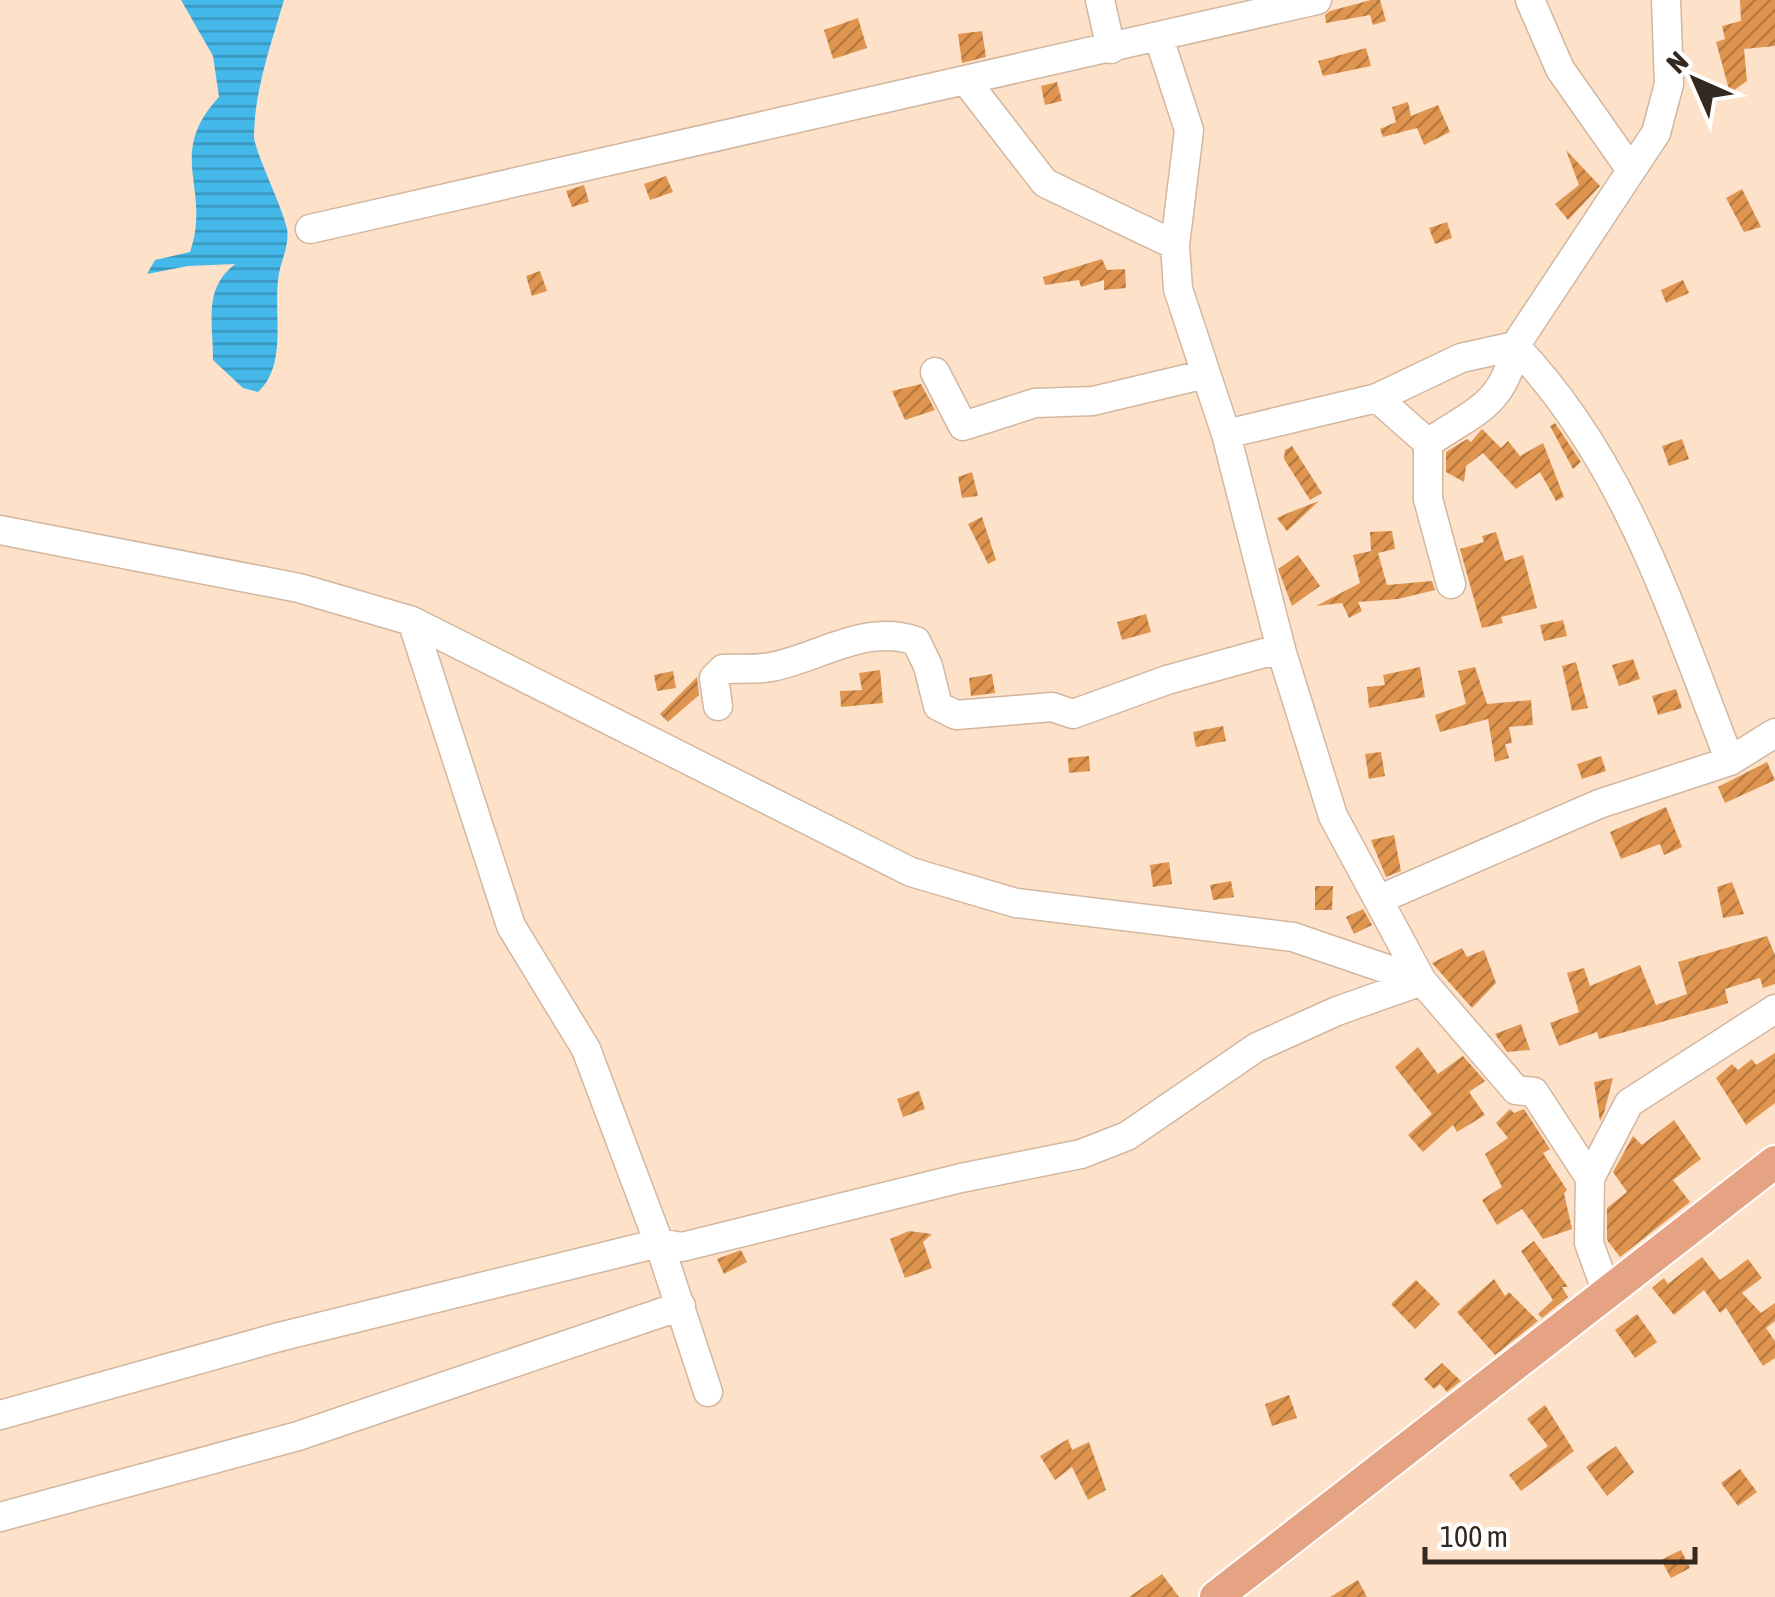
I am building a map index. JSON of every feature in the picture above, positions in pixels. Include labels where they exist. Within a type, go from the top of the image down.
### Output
[{"type":"main road","points":[[1216,1597],[1775,1162]]},
{"type":"street","points":[[1100,0],[1111,49]]},
{"type":"street","points":[[310,229],[1317,0]]},
{"type":"street","points":[[1530,0],[1560,70],[1631,170]]},
{"type":"street","points":[[1428,443],[1486,404],[1508,382],[1515,346],[1656,133],[1669,84],[1666,0]]},
{"type":"street","points":[[1158,38],[1189,130],[1175,245],[1178,289],[1226,434],[1282,653],[1333,816],[1422,981],[1516,1090],[1534,1092],[1590,1178]]},
{"type":"street","points":[[966,82],[1045,183],[1175,245]]},
{"type":"street","points":[[1226,434],[1377,398],[1461,358],[1515,346]]},
{"type":"street","points":[[1515,346],[1554,386],[1631,510],[1730,761]]},
{"type":"street","points":[[935,372],[963,426],[1035,403],[1093,401],[1206,374]]},
{"type":"street","points":[[1377,398],[1428,443],[1428,499],[1451,584]]},
{"type":"street","points":[[0,530],[300,588],[412,620],[912,872],[1016,903],[1293,936],[1422,981]]},
{"type":"street","points":[[412,620],[511,926],[586,1049],[659,1243],[708,1392]]},
{"type":"street","points":[[718,706],[714,678],[723,669],[772,667],[865,638],[900,635],[916,641],[928,666],[938,706],[956,715],[1052,708],[1073,714],[1167,680],[1264,653],[1282,653]]},
{"type":"street","points":[[1380,899],[1599,804],[1730,761],[1775,733]]},
{"type":"street","points":[[0,1415],[279,1336],[659,1243],[682,1247],[1080,1154],[1126,1136],[1257,1047],[1337,1011],[1422,981]]},
{"type":"street","points":[[1606,1290],[1589,1242],[1590,1178],[1629,1103],[1775,1009]]},
{"type":"street","points":[[0,1516],[298,1436],[681,1306]]},
{"type":"water","points":[[181,0],[284,0],[264,67],[255,118],[255,142],[288,235],[278,281],[276,355],[273,369],[258,392],[243,388],[213,360],[214,295],[235,264],[188,266],[147,274],[155,260],[190,252],[196,209],[192,172],[195,137],[219,97],[213,56]]},
{"type":"building","points":[[1380,0],[1386,21],[1373,25],[1370,15],[1326,23],[1325,15],[1330,11]]},
{"type":"building","points":[[1740,0],[1775,0],[1775,46],[1744,49],[1747,81],[1730,93],[1716,42],[1725,39],[1722,26],[1741,21]]},
{"type":"building","points":[[858,18],[867,48],[833,59],[824,30]]},
{"type":"building","points":[[982,31],[986,57],[962,63],[958,34]]},
{"type":"building","points":[[1366,48],[1371,66],[1323,76],[1318,61]]},
{"type":"building","points":[[1057,82],[1062,101],[1045,105],[1041,86]]},
{"type":"building","points":[[1408,102],[1411,116],[1438,105],[1450,132],[1424,145],[1417,128],[1383,137],[1380,129],[1396,122],[1392,107]]},
{"type":"building","points":[[1566,150],[1600,186],[1568,220],[1555,204],[1579,185]]},
{"type":"building","points":[[666,176],[673,192],[650,200],[644,184]]},
{"type":"building","points":[[584,185],[589,202],[572,207],[566,191]]},
{"type":"building","points":[[1742,189],[1761,227],[1744,232],[1726,198]]},
{"type":"building","points":[[1447,222],[1452,238],[1435,244],[1429,228]]},
{"type":"building","points":[[1102,259],[1107,270],[1125,269],[1126,288],[1104,290],[1104,280],[1081,287],[1079,280],[1045,285],[1043,277]]},
{"type":"building","points":[[540,271],[547,291],[532,296],[526,276]]},
{"type":"building","points":[[1683,280],[1689,293],[1666,303],[1661,290]]},
{"type":"building","points":[[921,384],[935,410],[905,420],[892,391]]},
{"type":"building","points":[[1555,423],[1581,462],[1573,469],[1550,426]]},
{"type":"building","points":[[1482,429],[1501,448],[1508,441],[1520,456],[1543,443],[1564,497],[1556,501],[1540,472],[1516,489],[1483,453],[1466,466],[1464,482],[1446,472],[1446,452],[1467,439],[1471,442]]},
{"type":"building","points":[[1682,439],[1689,459],[1669,466],[1662,446]]},
{"type":"building","points":[[1292,446],[1322,493],[1310,500],[1284,459],[1285,450]]},
{"type":"building","points":[[972,472],[978,496],[962,498],[958,477]]},
{"type":"building","points":[[1319,501],[1287,531],[1277,518],[1288,513]]},
{"type":"building","points":[[982,517],[996,560],[988,564],[968,524]]},
{"type":"building","points":[[1392,531],[1395,549],[1378,553],[1387,585],[1432,581],[1435,590],[1398,599],[1358,602],[1362,611],[1349,618],[1342,603],[1316,606],[1360,583],[1353,555],[1371,551],[1370,532]]},
{"type":"building","points":[[1496,532],[1505,561],[1523,555],[1537,608],[1501,617],[1503,623],[1482,628],[1460,549],[1484,542],[1482,536]]},
{"type":"building","points":[[1298,555],[1320,586],[1292,606],[1278,569]]},
{"type":"building","points":[[1146,614],[1151,632],[1122,640],[1117,622]]},
{"type":"building","points":[[1563,620],[1567,636],[1544,641],[1540,625]]},
{"type":"building","points":[[1633,659],[1640,679],[1619,686],[1612,665]]},
{"type":"building","points":[[1576,662],[1588,708],[1572,711],[1562,666]]},
{"type":"building","points":[[1420,667],[1425,697],[1369,708],[1367,687],[1385,685],[1383,675]]},
{"type":"building","points":[[1475,667],[1487,704],[1531,700],[1533,725],[1509,727],[1512,743],[1505,744],[1509,758],[1495,762],[1488,719],[1440,732],[1435,715],[1466,704],[1458,671]]},
{"type":"building","points":[[880,670],[883,703],[841,707],[840,691],[862,690],[859,673]]},
{"type":"building","points":[[673,671],[676,688],[657,691],[654,675]]},
{"type":"building","points":[[992,674],[995,693],[971,696],[969,678]]},
{"type":"building","points":[[697,677],[699,695],[668,722],[660,714]]},
{"type":"building","points":[[1676,689],[1682,708],[1658,715],[1652,696]]},
{"type":"building","points":[[1223,726],[1226,741],[1196,747],[1193,732]]},
{"type":"building","points":[[1381,752],[1385,776],[1369,779],[1365,754]]},
{"type":"building","points":[[1089,756],[1090,771],[1069,773],[1068,758]]},
{"type":"building","points":[[1601,756],[1606,771],[1582,779],[1577,764]]},
{"type":"building","points":[[1767,762],[1775,780],[1725,803],[1718,787]]},
{"type":"building","points":[[1666,807],[1682,847],[1664,855],[1660,844],[1621,859],[1610,832]]},
{"type":"building","points":[[1394,835],[1401,871],[1386,877],[1371,840]]},
{"type":"building","points":[[1169,862],[1172,884],[1153,887],[1150,865]]},
{"type":"building","points":[[1231,881],[1234,897],[1213,900],[1210,885]]},
{"type":"building","points":[[1732,882],[1744,914],[1723,918],[1717,887]]},
{"type":"building","points":[[1315,886],[1333,886],[1332,910],[1315,910]]},
{"type":"building","points":[[1363,909],[1372,925],[1354,934],[1346,917]]},
{"type":"building","points":[[1767,936],[1775,955],[1775,984],[1763,988],[1760,978],[1725,989],[1728,1003],[1599,1039],[1597,1032],[1559,1046],[1550,1023],[1579,1012],[1567,973],[1584,968],[1590,986],[1640,965],[1656,1005],[1687,994],[1678,962]]},
{"type":"building","points":[[1462,948],[1467,957],[1484,950],[1496,983],[1472,1008],[1432,963]]},
{"type":"building","points":[[1521,1024],[1530,1050],[1507,1052],[1495,1034]]},
{"type":"building","points":[[1418,1047],[1438,1074],[1463,1056],[1485,1081],[1469,1092],[1485,1115],[1457,1132],[1453,1125],[1423,1152],[1408,1135],[1432,1114],[1395,1067]]},
{"type":"building","points":[[1775,1053],[1775,1103],[1746,1125],[1716,1078],[1732,1064],[1738,1070],[1752,1059],[1756,1065]]},
{"type":"building","points":[[1613,1078],[1604,1113],[1600,1121],[1594,1082]]},
{"type":"building","points":[[919,1091],[925,1109],[903,1117],[897,1099]]},
{"type":"building","points":[[1510,1109],[1514,1113],[1524,1109],[1550,1149],[1543,1153],[1567,1190],[1564,1193],[1572,1229],[1543,1239],[1522,1209],[1497,1225],[1482,1200],[1502,1187],[1485,1154],[1508,1138],[1496,1123]]},
{"type":"building","points":[[1674,1120],[1701,1159],[1673,1180],[1690,1202],[1620,1257],[1607,1240],[1607,1208],[1627,1192],[1613,1172],[1633,1136],[1642,1145]]},
{"type":"building","points":[[909,1231],[932,1234],[923,1242],[932,1268],[905,1278],[890,1239]]},
{"type":"building","points":[[1534,1241],[1568,1287],[1562,1287],[1568,1297],[1542,1318],[1538,1314],[1553,1300],[1521,1251]]},
{"type":"building","points":[[741,1250],[747,1262],[724,1274],[717,1259]]},
{"type":"building","points":[[1702,1257],[1720,1280],[1748,1259],[1762,1278],[1742,1293],[1761,1313],[1775,1303],[1775,1321],[1766,1328],[1775,1341],[1775,1358],[1763,1366],[1726,1308],[1720,1313],[1704,1290],[1674,1315],[1652,1288],[1664,1278],[1668,1284]]},
{"type":"building","points":[[1494,1279],[1505,1296],[1509,1292],[1538,1321],[1495,1355],[1457,1312]]},
{"type":"building","points":[[1416,1280],[1440,1304],[1415,1329],[1391,1304]]},
{"type":"building","points":[[1637,1314],[1657,1342],[1635,1358],[1615,1330]]},
{"type":"building","points":[[1442,1363],[1461,1381],[1447,1392],[1440,1384],[1434,1389],[1424,1379]]},
{"type":"building","points":[[1289,1395],[1297,1418],[1272,1426],[1265,1404]]},
{"type":"building","points":[[1545,1405],[1574,1451],[1521,1491],[1509,1475],[1548,1446],[1527,1419]]},
{"type":"building","points":[[1068,1439],[1072,1450],[1089,1442],[1106,1490],[1088,1500],[1072,1467],[1055,1480],[1040,1456]]},
{"type":"building","points":[[1616,1446],[1634,1472],[1607,1496],[1586,1467]]},
{"type":"building","points":[[1740,1469],[1757,1492],[1738,1506],[1721,1483]]},
{"type":"building","points":[[1681,1550],[1690,1568],[1671,1578],[1661,1560]]},
{"type":"building","points":[[1162,1574],[1179,1597],[1129,1597]]},
{"type":"building","points":[[1358,1580],[1367,1597],[1330,1597]]}]
